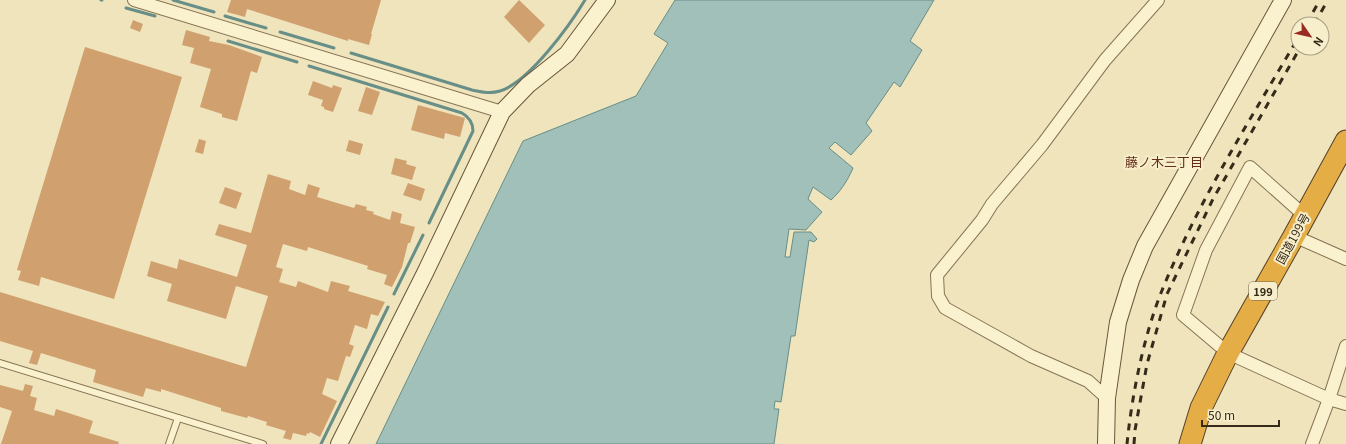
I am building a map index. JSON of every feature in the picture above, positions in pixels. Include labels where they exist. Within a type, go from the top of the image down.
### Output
[{"type":"highway","name":"国道199号","points":[[1299,238],[1304,216],[1346,141]]},
{"type":"highway","name":"国道199号","points":[[1190,444],[1200,408],[1299,238],[1346,164]]},
{"type":"highway","name":"国道199号","points":[[1203,444],[1232,355]]},
{"type":"street","points":[[134,0],[502,112]]},
{"type":"street","points":[[339,444],[425,273],[502,112],[528,85],[567,54],[607,0]]},
{"type":"street","points":[[1106,398],[1088,381],[1032,356],[945,308],[938,296],[937,275],[982,220],[992,204],[1042,145],[1105,60],[1158,0]]},
{"type":"street","points":[[1106,444],[1106,398],[1118,322],[1131,280],[1145,246],[1283,0]]},
{"type":"street","points":[[1304,216],[1250,167],[1206,250],[1183,315],[1232,355],[1329,399],[1346,404]]},
{"type":"street","points":[[1299,238],[1346,258]]},
{"type":"street","points":[[1312,444],[1329,399],[1346,346]]},
{"type":"lane","points":[[0,363],[263,444]]},
{"type":"lane","points":[[169,444],[178,418]]},
{"type":"water","points":[[675,0],[934,0],[910,41],[922,50],[900,87],[894,82],[866,123],[872,131],[851,155],[835,142],[829,148],[853,168],[846,181],[831,200],[813,187],[808,199],[822,212],[806,230],[789,229],[785,257],[790,257],[794,232],[811,232],[817,239],[814,242],[809,240],[795,336],[791,336],[781,402],[775,401],[774,409],[779,409],[774,444],[376,444],[523,141],[636,96],[668,43],[654,34]]},
{"type":"building","points":[[231,0],[381,0],[369,45],[348,39],[348,41],[247,9],[245,17],[227,12]]},
{"type":"building","points":[[519,0],[545,25],[529,43],[504,17]]},
{"type":"building","points":[[133,20],[143,24],[140,32],[130,28]]},
{"type":"building","points":[[186,30],[210,37],[209,41],[229,45],[262,57],[257,73],[251,71],[237,121],[222,117],[222,114],[200,107],[211,69],[190,63],[194,48],[182,45]]},
{"type":"building","points":[[85,47],[182,77],[114,299],[41,277],[39,286],[18,280],[21,271],[17,270]]},
{"type":"building","points":[[313,81],[332,88],[333,85],[342,88],[333,112],[324,109],[324,107],[321,106],[323,100],[308,95]]},
{"type":"building","points":[[366,87],[380,92],[372,115],[358,111]]},
{"type":"building","points":[[418,105],[465,118],[460,137],[445,133],[444,139],[411,130]]},
{"type":"building","points":[[199,139],[206,141],[203,154],[195,152]]},
{"type":"building","points":[[349,140],[363,144],[360,155],[346,151]]},
{"type":"building","points":[[395,158],[407,161],[406,164],[416,167],[412,180],[391,174]]},
{"type":"building","points":[[268,174],[291,181],[289,189],[305,195],[308,184],[320,188],[317,197],[354,208],[356,204],[367,207],[366,210],[374,212],[373,214],[390,220],[392,211],[402,214],[400,223],[415,227],[410,243],[408,243],[402,267],[392,287],[384,284],[387,275],[367,269],[368,266],[308,247],[307,251],[283,244],[276,267],[283,269],[279,282],[296,287],[298,281],[328,292],[331,281],[350,286],[348,291],[385,302],[378,316],[371,314],[367,329],[355,325],[349,344],[354,346],[350,357],[346,356],[338,381],[327,378],[322,394],[337,401],[320,437],[310,432],[309,434],[307,433],[306,436],[293,433],[291,440],[283,438],[286,431],[266,425],[267,422],[248,416],[247,418],[221,411],[221,408],[161,389],[161,392],[146,388],[143,397],[93,382],[96,370],[41,353],[37,365],[29,363],[33,351],[0,341],[0,292],[246,367],[268,296],[236,286],[226,319],[167,301],[172,284],[147,276],[151,261],[177,269],[179,259],[237,277],[247,245],[215,235],[219,224],[251,233]]},
{"type":"building","points":[[408,183],[425,189],[421,201],[403,195]]},
{"type":"building","points":[[225,187],[242,193],[236,209],[219,203]]},
{"type":"building","points":[[25,384],[33,386],[30,396],[37,398],[34,410],[54,416],[56,409],[93,421],[89,433],[119,442],[118,444],[1,444],[12,411],[0,407],[0,385],[23,391]]},
{"type":"waterway","points":[[173,0],[214,12]]},
{"type":"waterway","points":[[351,53],[472,90],[496,92],[511,86],[536,65],[548,52],[585,0]]},
{"type":"waterway","points":[[126,8],[155,16]]},
{"type":"waterway","points":[[225,16],[266,28]]},
{"type":"waterway","points":[[280,32],[334,48]]},
{"type":"waterway","points":[[228,41],[297,62]]},
{"type":"waterway","points":[[309,66],[462,113],[469,118],[473,131],[429,223]]},
{"type":"waterway","points":[[394,294],[423,235]]},
{"type":"waterway","points":[[321,444],[388,307]]},
{"type":"railway","points":[[1311,16],[1320,0]]},
{"type":"railway","points":[[1319,16],[1328,0]]},
{"type":"railway","points":[[1127,444],[1132,405],[1140,364],[1150,325],[1163,288],[1177,255],[1209,192],[1290,52]]},
{"type":"railway","points":[[1134,444],[1135,430],[1147,364],[1167,294],[1213,199],[1295,56]]},
{"type":"district","name":"藤ノ木三丁目","points":[[1164,161]]}]
